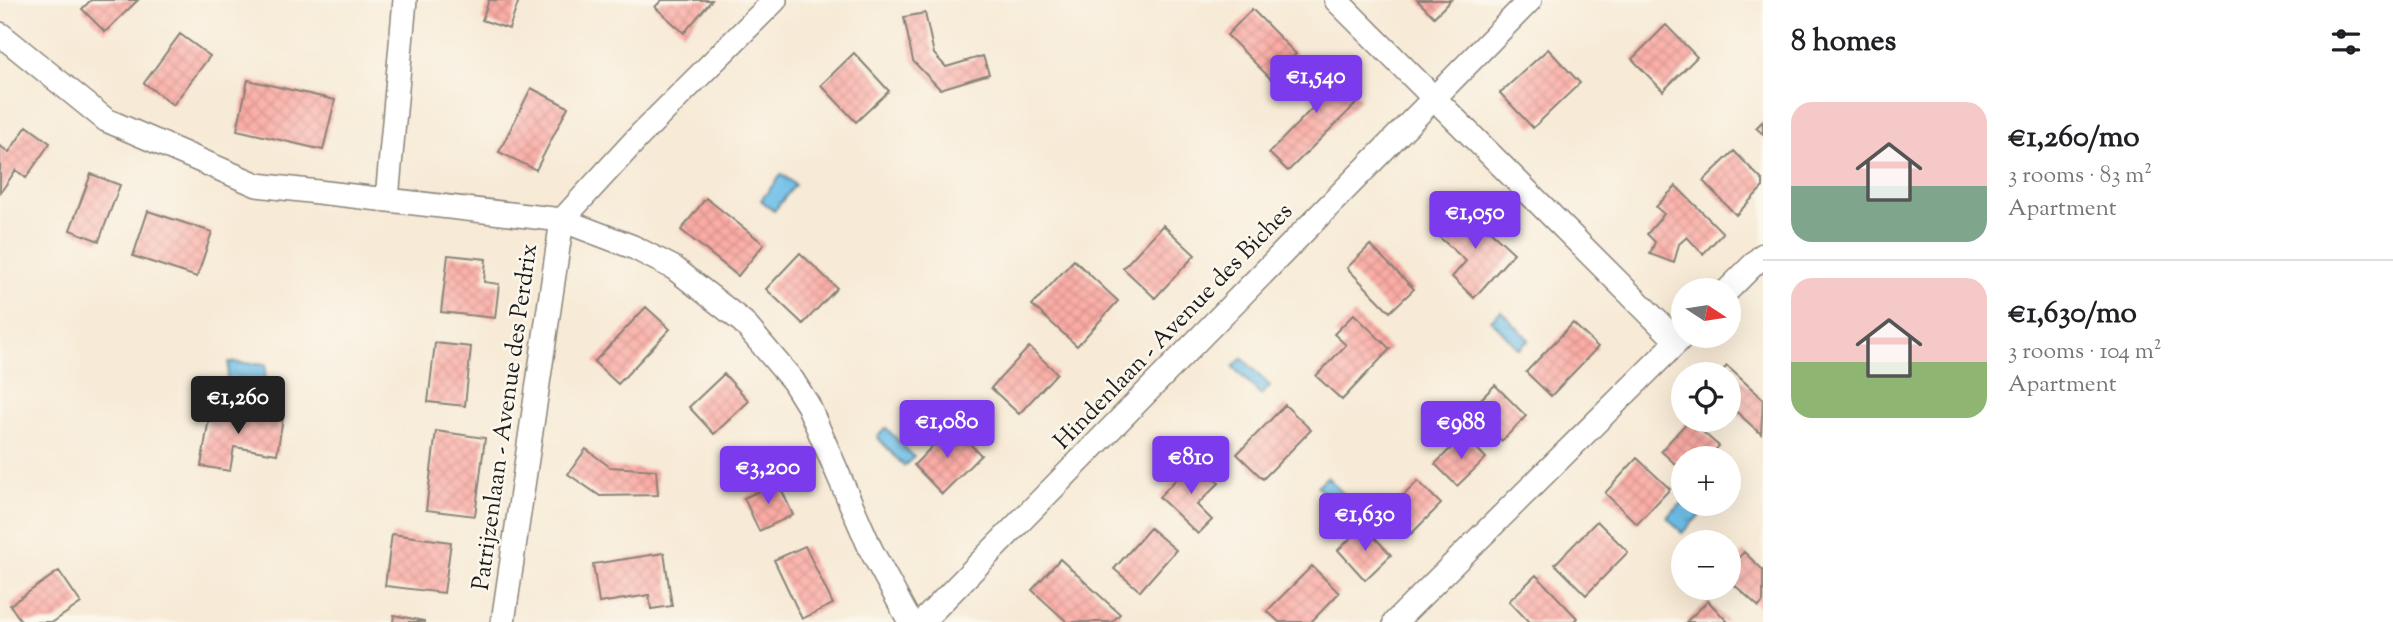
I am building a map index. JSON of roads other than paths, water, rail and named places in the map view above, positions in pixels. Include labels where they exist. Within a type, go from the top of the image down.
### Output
[{"type":"street","points":[[387,199],[405,0]]},
{"type":"street","points":[[562,220],[641,134],[775,0]]},
{"type":"street","points":[[1336,0],[1671,329]]},
{"type":"street","name":"Hindenlaan - Avenue des Biches","points":[[922,622],[1530,0]]},
{"type":"street","points":[[0,34],[106,120],[257,185],[562,220],[633,247],[674,268],[734,314],[769,350],[808,405],[871,550],[910,622]]},
{"type":"street","name":"Patrijzenlaan - Avenue des Perdrix","points":[[503,622],[562,220]]},
{"type":"street","points":[[1740,278],[1763,256]]},
{"type":"street","points":[[1395,622],[1671,347]]},
{"type":"water","points":[[782,174],[795,185],[774,211],[761,200]]},
{"type":"water","points":[[1501,311],[1529,340],[1519,349],[1491,320]]},
{"type":"water","points":[[1242,358],[1270,386],[1261,395],[1233,367]]},
{"type":"water","points":[[229,362],[266,365],[264,385],[227,382]]},
{"type":"water","points":[[886,428],[914,457],[904,466],[877,437]]},
{"type":"water","points":[[1327,477],[1355,506],[1346,515],[1317,486]]},
{"type":"water","points":[[1671,513],[1671,516],[1699,516],[1685,530],[1679,530],[1667,517]]}]
